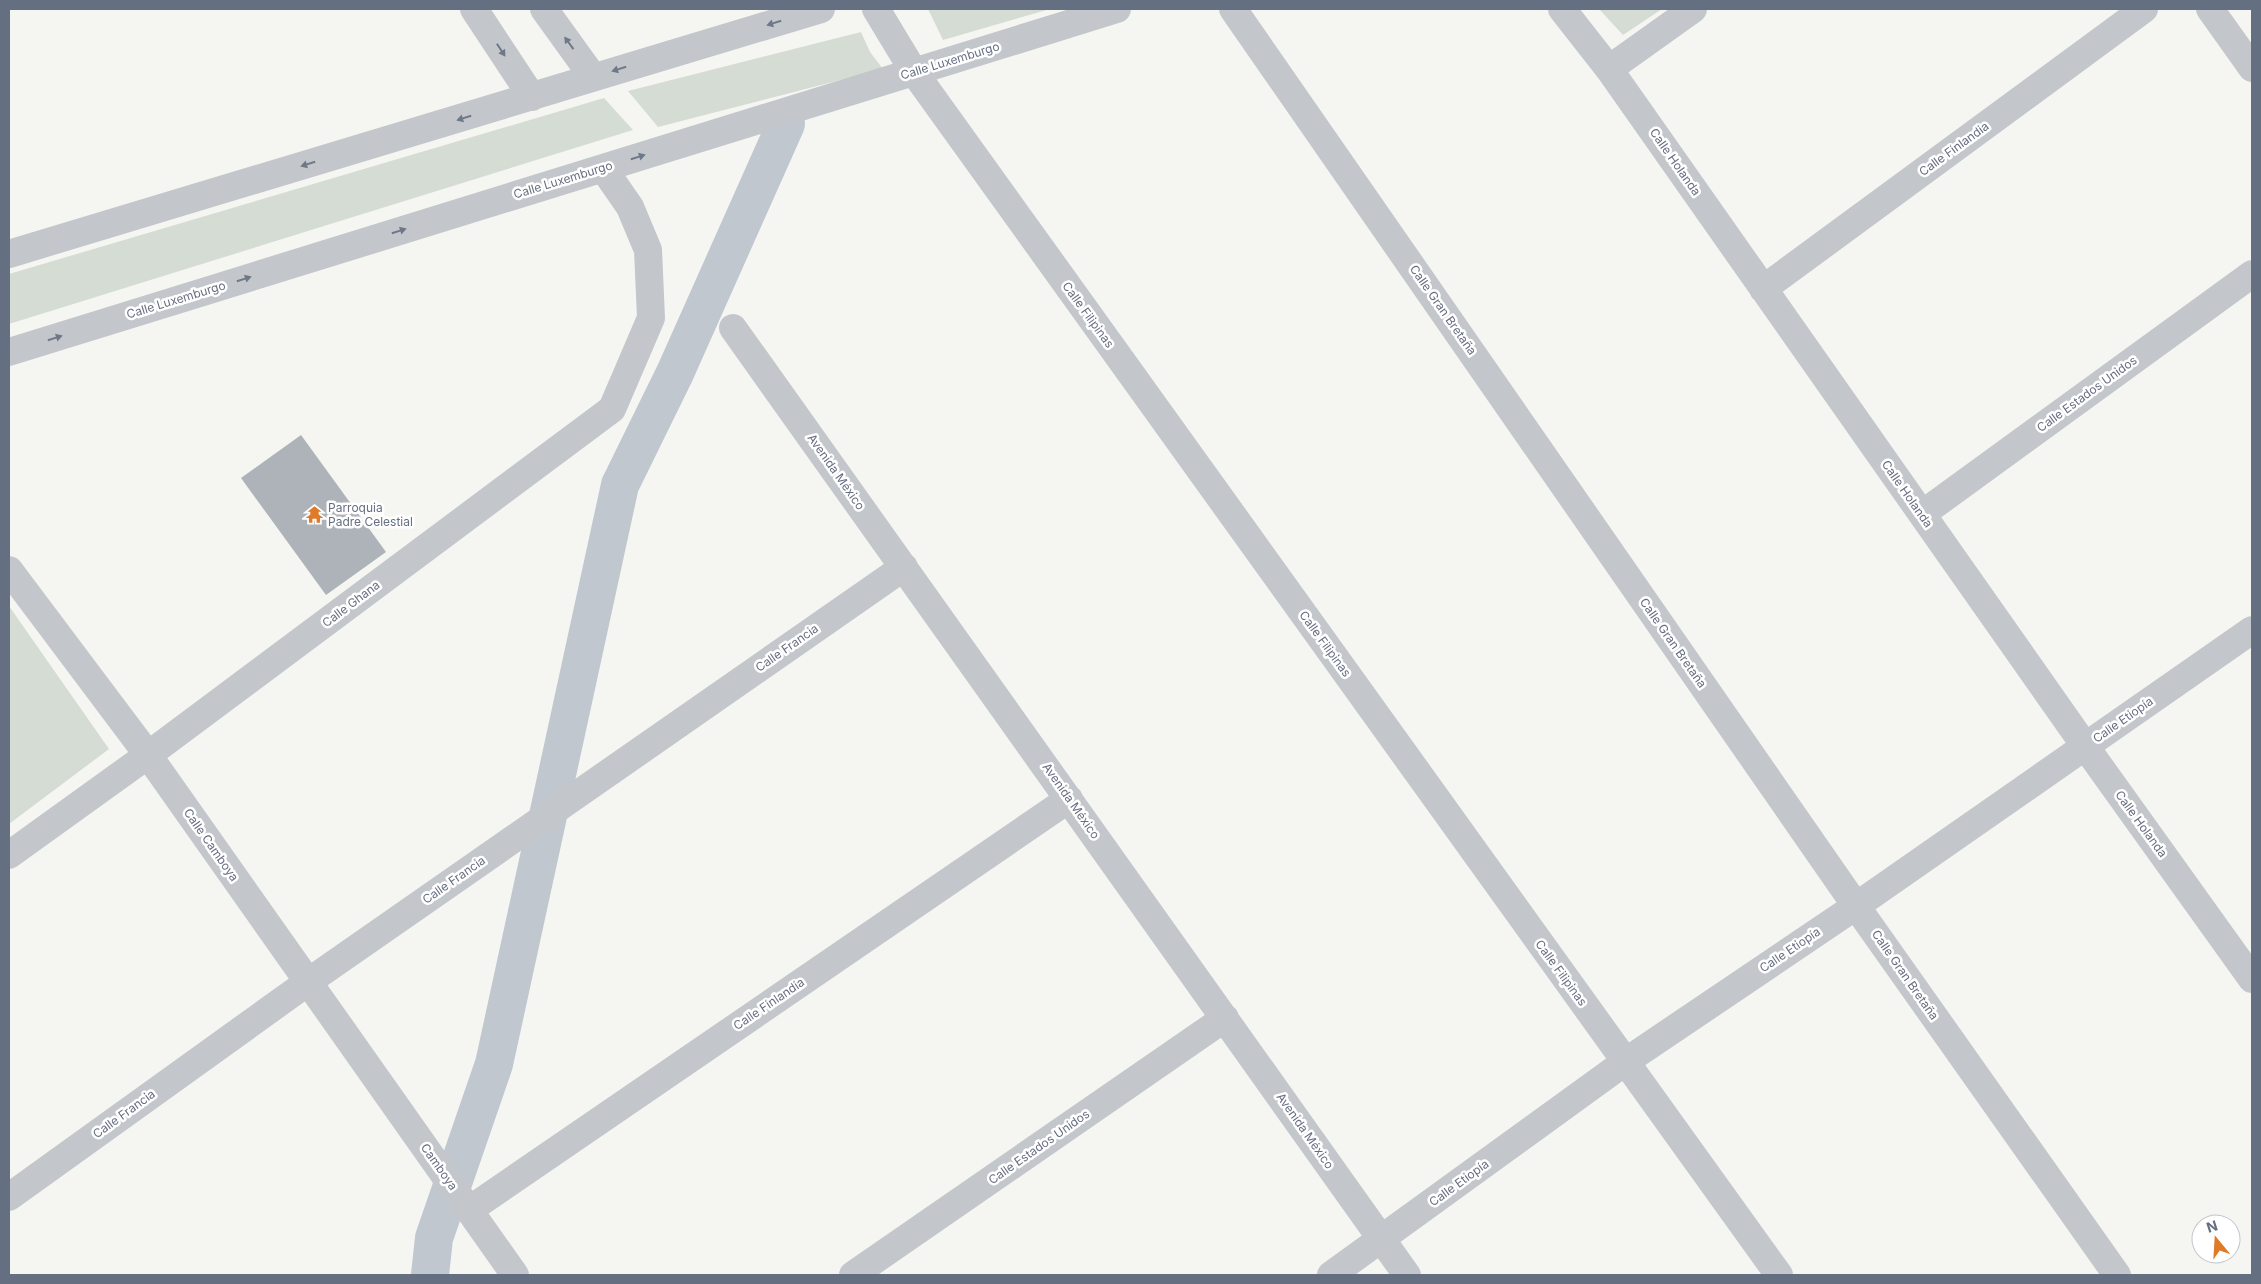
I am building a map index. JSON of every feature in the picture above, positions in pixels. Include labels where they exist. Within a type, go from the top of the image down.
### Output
[{"type":"street","points":[[474,9],[532,97]]},
{"type":"street","points":[[544,9],[593,77]]},
{"type":"street","points":[[9,254],[821,9]]},
{"type":"street","name":"Calle Filipinas","points":[[876,9],[914,72],[1779,1275]]},
{"type":"street","name":"Calle Luxemburgo","points":[[9,352],[1117,9]]},
{"type":"street","name":"Calle Gran Bretaña","points":[[1233,9],[1856,906],[2117,1275]]},
{"type":"street","name":"Calle Holanda","points":[[1562,9],[1609,69],[2084,746],[2249,966]]},
{"type":"street","points":[[1609,69],[1693,9]]},
{"type":"street","name":"Calle Finlandia","points":[[1764,289],[2144,9]]},
{"type":"street","points":[[2210,9],[2252,68]]},
{"type":"street","name":"Calle Ghana","points":[[9,855],[148,755],[612,408],[651,318],[648,250],[630,207],[603,168]]},
{"type":"street","name":"Calle Estados Unidos","points":[[1922,514],[2252,274]]},
{"type":"street","name":"Avenida México","points":[[734,328],[1407,1275]]},
{"type":"street","name":"Calle Francia","points":[[9,1198],[308,982],[904,567]]},
{"type":"street","name":"Calle Camboya","points":[[9,570],[148,755],[408,1123]]},
{"type":"street","name":"Calle Etiopía","points":[[1331,1275],[1382,1240],[1625,1062],[1856,906],[2252,630]]},
{"type":"street","name":"Calle Finlandia","points":[[462,1200],[1069,799]]},
{"type":"street","name":"Calle Estados Unidos","points":[[853,1275],[1225,1018]]},
{"type":"street","name":"Camboya","points":[[408,1123],[462,1200]]},
{"type":"street","points":[[462,1200],[515,1275]]},
{"type":"shaded area","points":[[928,9],[1050,9],[943,40]]},
{"type":"shaded area","points":[[1599,9],[1662,9],[1623,35]]},
{"type":"shaded area","points":[[861,32],[870,52],[883,69],[658,127],[628,91]]},
{"type":"shaded area","points":[[604,98],[633,130],[9,324],[9,274]]},
{"type":"shaded area","points":[[9,606],[109,749],[9,824]]},
{"type":"building","name":"Parroquia Padre Celestial","points":[[301,435],[386,552],[326,595],[241,478]]},
{"type":"waterway","points":[[430,1275],[434,1238],[494,1064],[620,485],[675,373],[786,124]]},
{"type":"place","name":"Parroquia Padre Celestial","points":[[314,515]]}]
